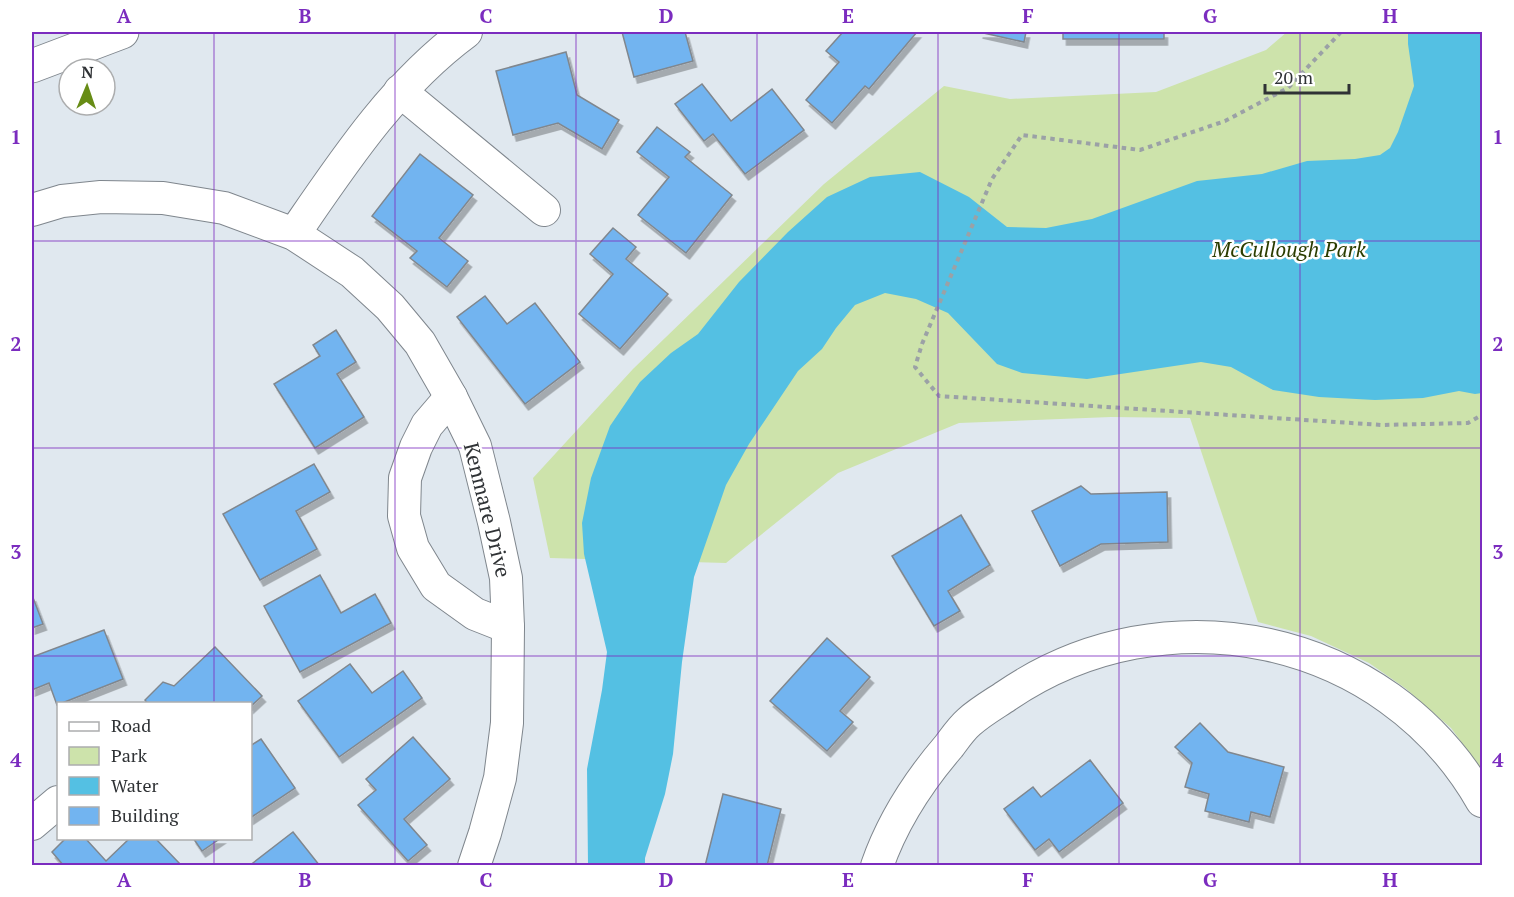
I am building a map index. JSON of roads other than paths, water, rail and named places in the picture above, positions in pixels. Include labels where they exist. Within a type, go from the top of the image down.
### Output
[{"type":"main road","points":[[32,66],[122,32]]},
{"type":"street","points":[[294,234],[353,147],[400,92],[445,47],[466,32]]},
{"type":"street","points":[[400,92],[544,210]]},
{"type":"street","name":"Kenmare Drive","points":[[32,210],[62,201],[101,197],[163,198],[224,208],[294,234],[352,272],[390,307],[420,343],[451,397],[475,446],[495,522],[506,578],[507,723],[500,778],[474,866]]},
{"type":"street","points":[[451,397],[427,425],[416,447],[405,478],[404,516],[413,548],[436,586],[475,614],[508,627]]},
{"type":"street","points":[[877,866],[894,824],[910,795],[969,721],[1022,685],[1048,671],[1095,652],[1150,639],[1202,637],[1243,640],[1274,646],[1326,663],[1376,690],[1401,708],[1446,748],[1479,788]]},
{"type":"street","points":[[32,824],[57,803]]},
{"type":"water","points":[[1408,32],[1482,32],[1482,393],[1459,391],[1423,398],[1375,400],[1319,397],[1273,390],[1231,367],[1201,362],[1087,379],[1022,373],[997,364],[948,313],[916,299],[885,293],[855,305],[822,349],[798,371],[749,444],[726,485],[694,577],[682,662],[673,754],[665,794],[645,858],[645,865],[588,865],[587,769],[607,652],[584,554],[582,523],[591,478],[610,426],[640,382],[671,353],[698,334],[739,282],[788,232],[827,197],[870,177],[920,172],[969,197],[1007,227],[1046,228],[1092,219],[1197,181],[1262,174],[1307,161],[1355,159],[1380,155],[1390,148],[1398,132],[1414,86]]},
{"type":"park label","name":"McCullough Park","points":[[1289,250]]}]
